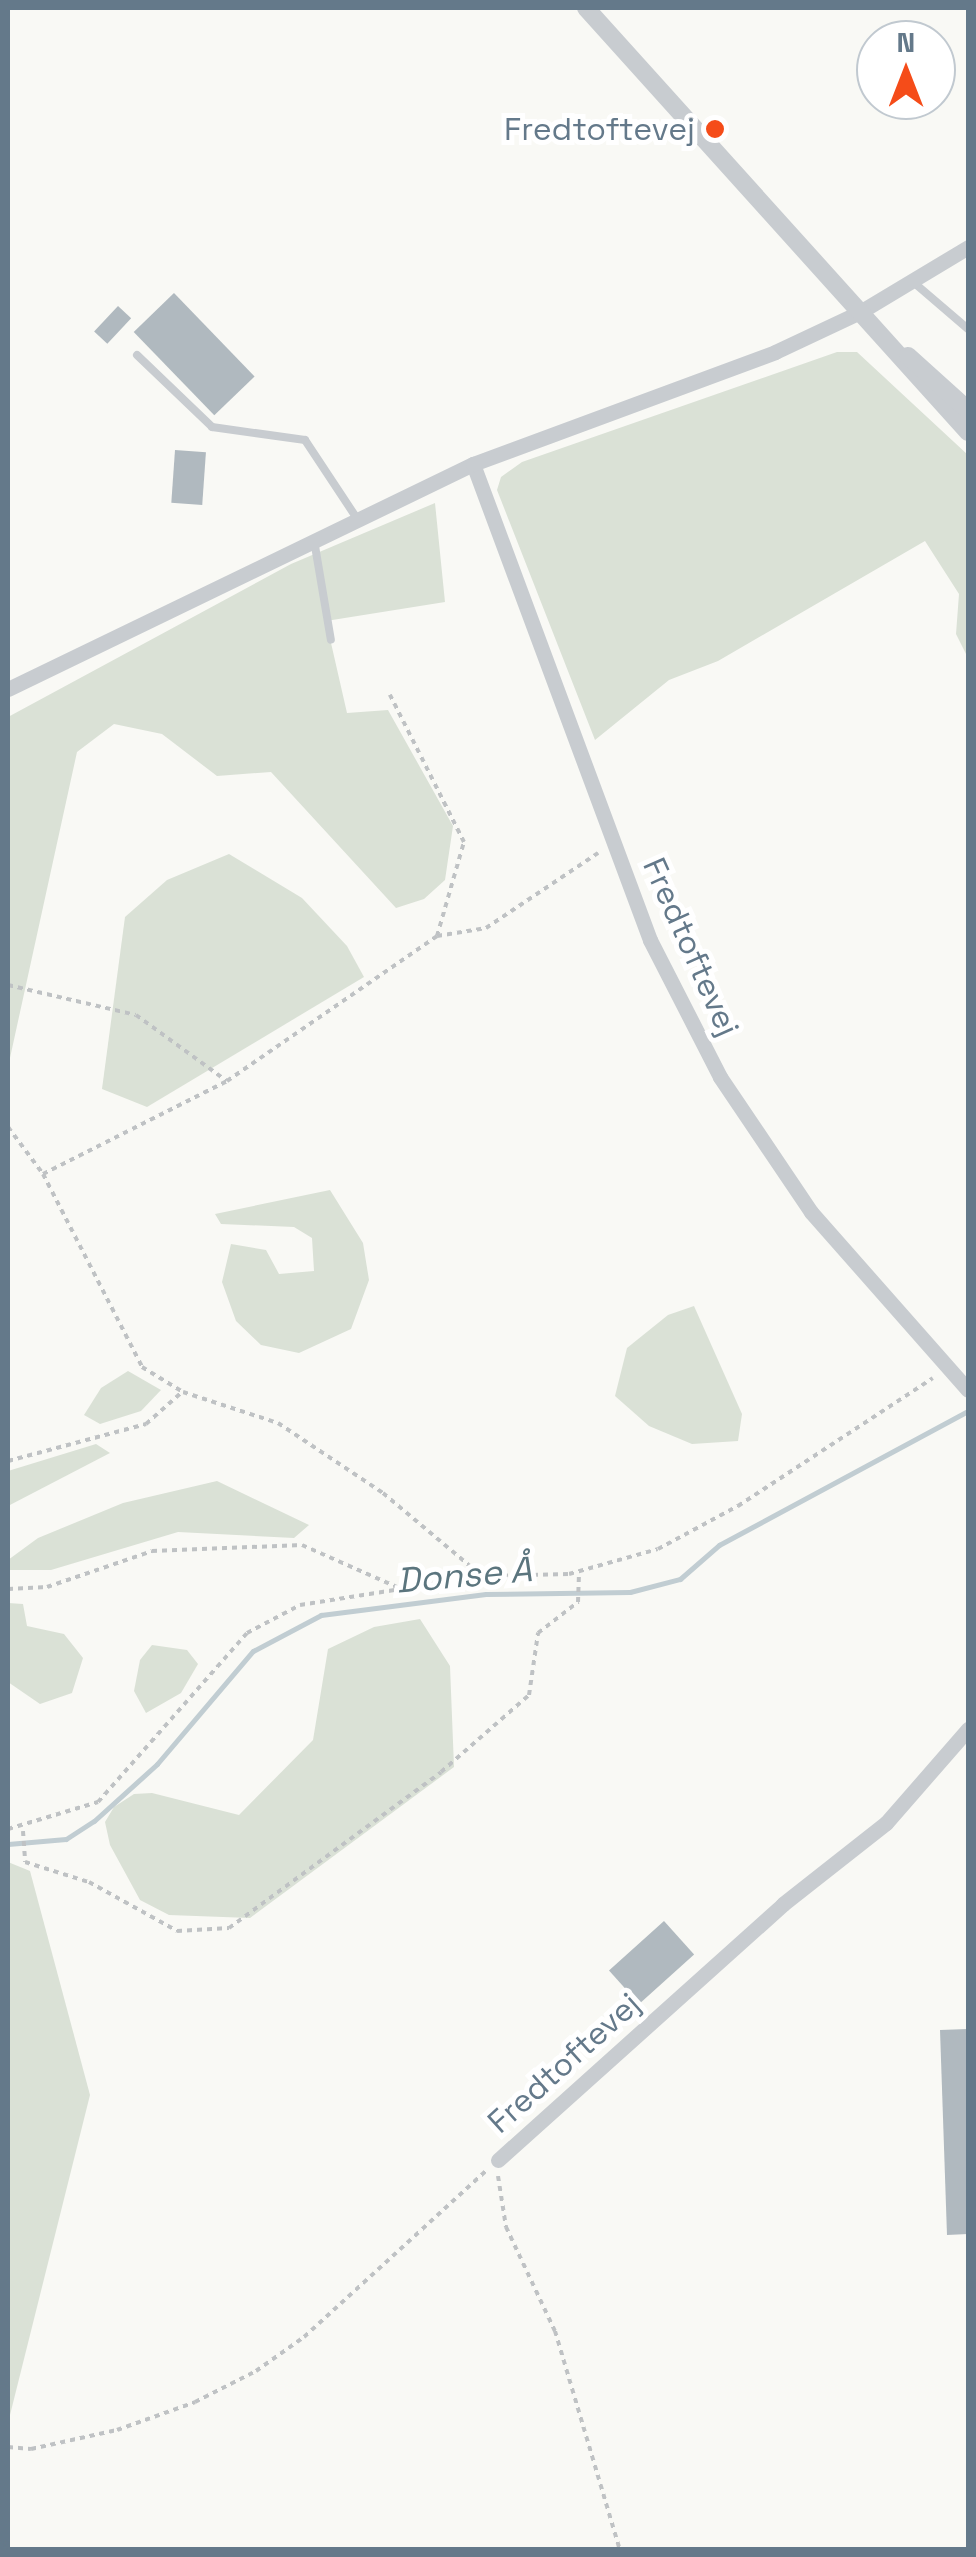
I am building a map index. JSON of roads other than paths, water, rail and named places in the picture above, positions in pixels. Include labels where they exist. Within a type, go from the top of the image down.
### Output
[{"type":"street","points":[[586,8],[968,432]]},
{"type":"street","points":[[8,690],[356,517],[473,464],[775,352],[860,312],[968,247]]},
{"type":"street","points":[[860,312],[968,410]]},
{"type":"street","name":"Fredtoftevej","points":[[473,464],[650,940],[720,1077],[810,1212],[968,1390]]},
{"type":"street","name":"Fredtoftevej","points":[[498,2160],[783,1904],[886,1823],[968,1729]]},
{"type":"lane","points":[[912,281],[968,330]]},
{"type":"lane","points":[[137,355],[212,427],[306,440],[356,517]]},
{"type":"lane","points":[[314,540],[331,640]]},
{"type":"waterway","name":"Donse Å","points":[[8,1844],[66,1839],[94,1821],[157,1764],[253,1651],[321,1615],[486,1594],[630,1592],[680,1579],[719,1545],[966,1412]]},
{"type":"place","name":"Fredtoftevej","points":[[715,129]]}]
